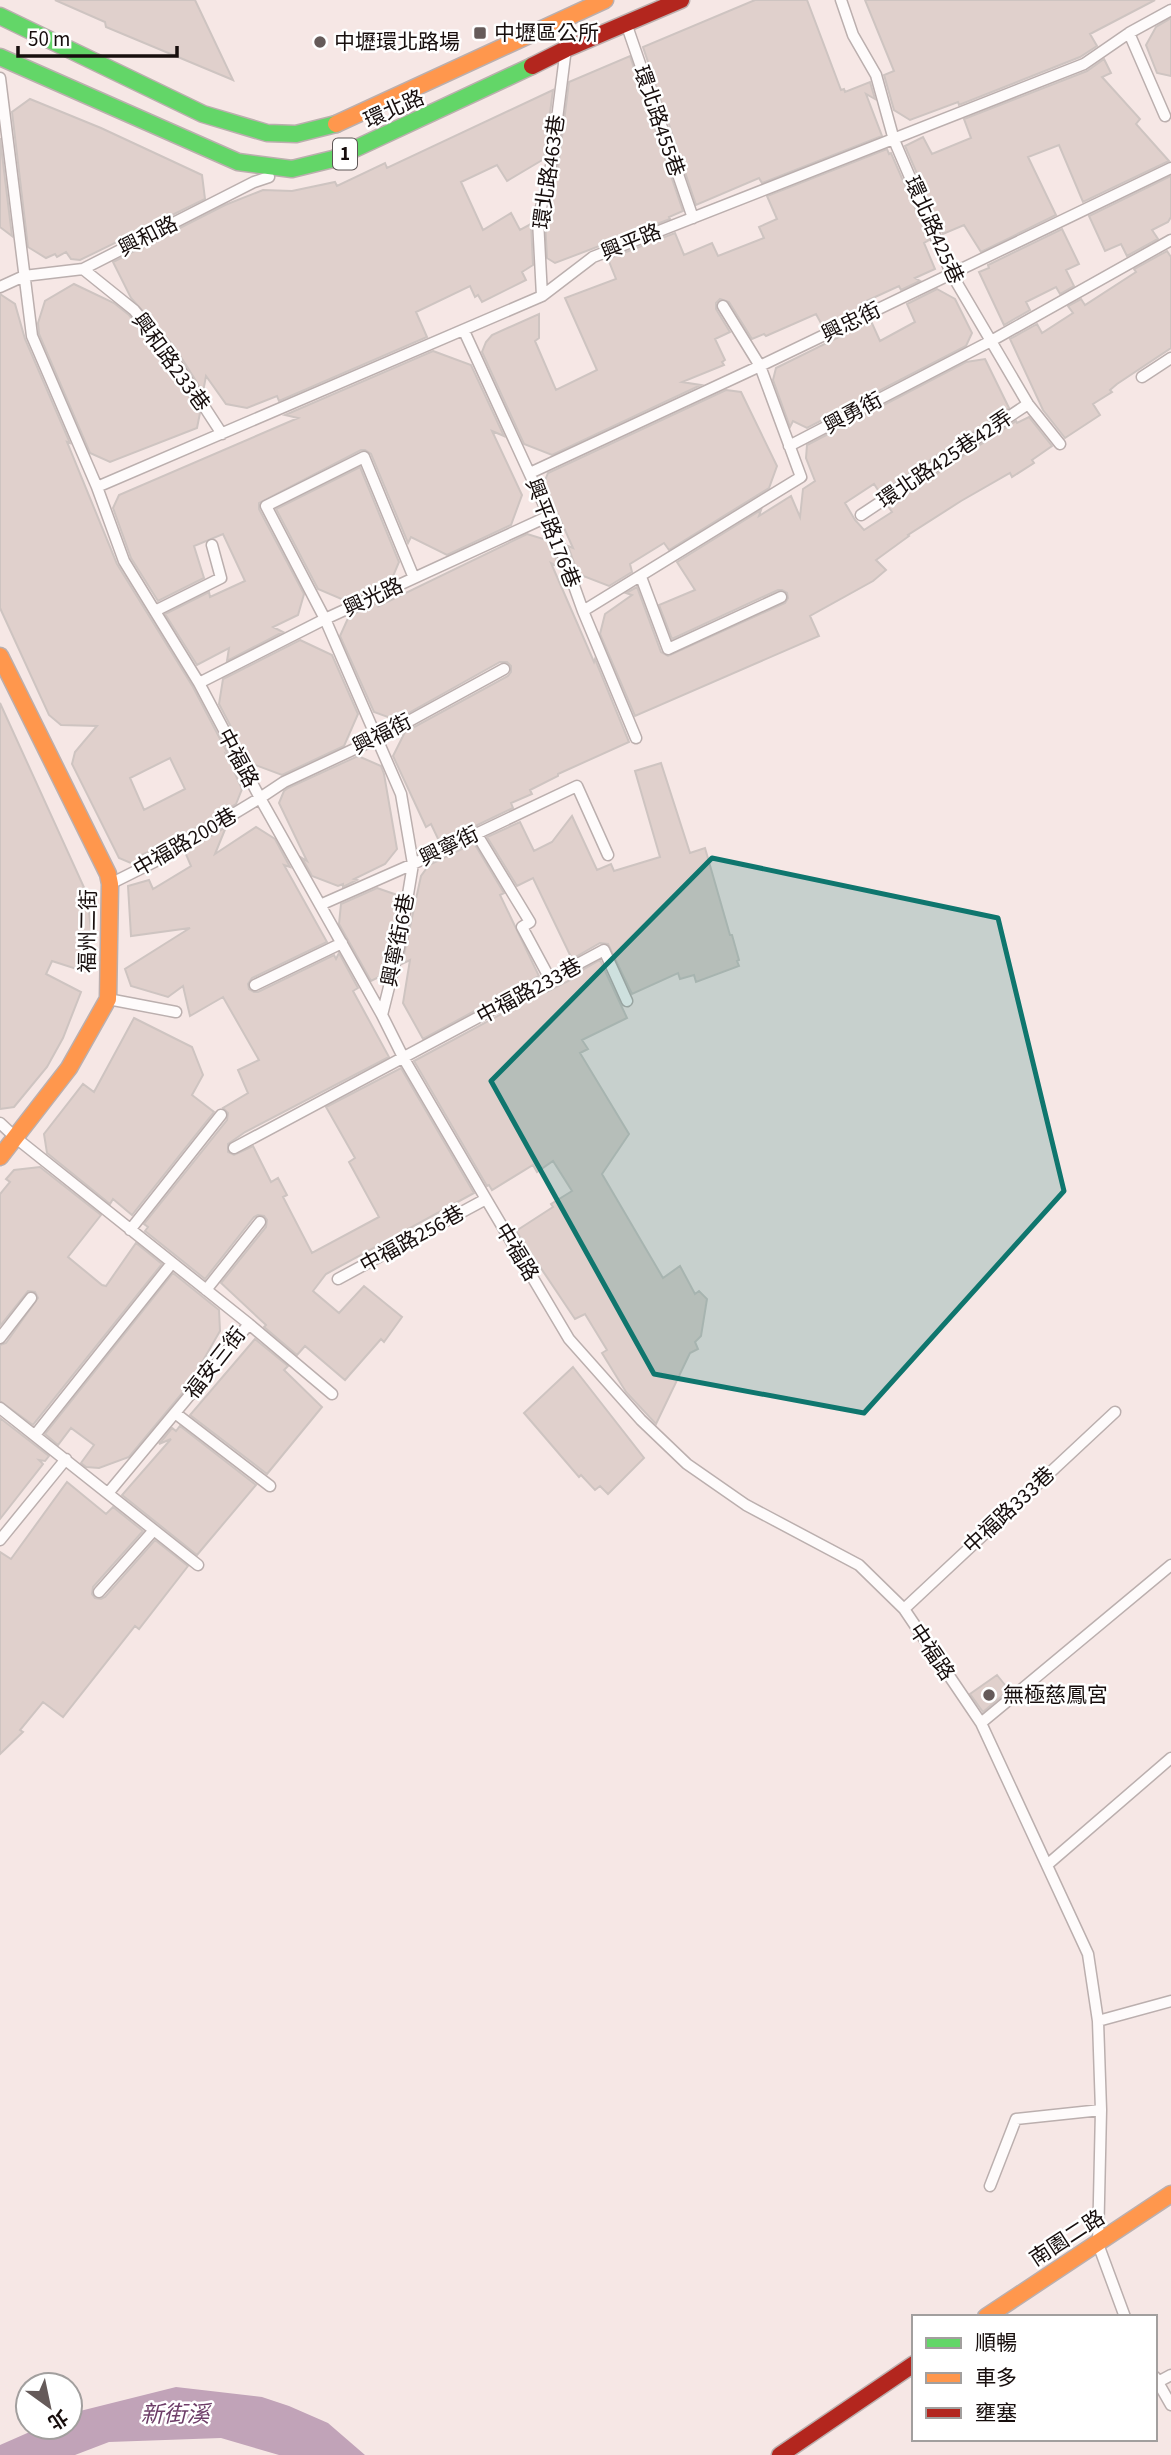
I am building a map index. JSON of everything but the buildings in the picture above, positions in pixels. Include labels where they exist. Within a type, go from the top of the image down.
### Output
[{"type":"main road","name":"環北路","points":[[0,57],[238,162],[292,169],[333,159],[491,87],[605,0]]},
{"type":"main road","name":"環北路","points":[[0,16],[203,114],[267,133],[296,134],[333,125],[566,29],[626,23],[681,0]]},
{"type":"main road","name":"福州二街","points":[[0,656],[4,677],[108,874],[110,884],[108,999],[69,1068],[0,1157]]},
{"type":"main road","name":"南園二路","points":[[989,2315],[1171,2194]]},
{"type":"main road","points":[[780,2455],[912,2365]]},
{"type":"lane","name":"環北路425巷","points":[[841,0],[853,35],[876,75],[894,140],[951,273],[1028,404],[1060,444]]},
{"type":"lane","name":"興平路","points":[[97,487],[542,296],[593,257],[1084,64],[1129,33],[1171,10]]},
{"type":"lane","name":"環北路455巷","points":[[626,23],[693,218]]},
{"type":"lane","name":"環北路463巷","points":[[542,296],[538,220],[551,166],[566,29]]},
{"type":"lane","points":[[1129,33],[1165,116]]},
{"type":"lane","name":"中福路","points":[[0,78],[32,336],[97,487],[124,561],[199,683],[404,1059],[485,1199],[569,1339],[640,1420],[687,1464],[747,1505],[859,1564],[904,1609],[981,1723],[1088,1954],[1098,2021],[1101,2110],[1098,2244],[1124,2315]]},
{"type":"lane","name":"興忠街","points":[[530,473],[760,366],[1171,168]]},
{"type":"lane","name":"興和路","points":[[0,287],[24,276],[83,269],[254,182],[292,169]]},
{"type":"lane","name":"興勇街","points":[[789,446],[991,341],[1171,240]]},
{"type":"lane","name":"興和路233巷","points":[[83,269],[134,310],[168,351],[222,434]]},
{"type":"lane","points":[[583,611],[801,477],[760,366],[723,306]]},
{"type":"lane","name":"興平路176巷","points":[[464,331],[549,516],[583,611],[636,738]]},
{"type":"lane","points":[[1142,377],[1171,358]]},
{"type":"lane","name":"環北路425巷42弄","points":[[861,515],[1028,404]]},
{"type":"lane","name":"興寧街6巷","points":[[382,1015],[400,943],[413,864],[401,794],[325,619],[266,506],[365,457],[414,578]]},
{"type":"lane","name":"興光路","points":[[199,683],[325,619],[549,516]]},
{"type":"lane","points":[[155,611],[221,578],[212,545]]},
{"type":"lane","points":[[641,576],[668,649],[781,597]]},
{"type":"lane","name":"興福街","points":[[260,799],[284,782],[378,738],[504,669]]},
{"type":"lane","name":"興寧街","points":[[320,905],[577,786],[608,855]]},
{"type":"lane","name":"中福路200巷","points":[[110,884],[154,862],[260,799]]},
{"type":"lane","points":[[476,833],[530,922],[522,927],[550,979]]},
{"type":"lane","points":[[255,985],[342,943]]},
{"type":"lane","name":"中福路233巷","points":[[234,1148],[604,950],[628,1001]]},
{"type":"lane","points":[[108,999],[176,1012]]},
{"type":"lane","points":[[130,1230],[221,1115]]},
{"type":"lane","name":"福安三街","points":[[0,1123],[249,1324],[109,1492]]},
{"type":"lane","name":"中福路256巷","points":[[338,1279],[485,1199]]},
{"type":"lane","points":[[206,1290],[260,1222]]},
{"type":"lane","points":[[34,1435],[172,1263]]},
{"type":"lane","points":[[0,1338],[31,1298]]},
{"type":"lane","points":[[249,1324],[332,1394]]},
{"type":"lane","points":[[0,1408],[198,1565]]},
{"type":"lane","name":"中福路333巷","points":[[904,1609],[1115,1412]]},
{"type":"lane","points":[[174,1413],[270,1486]]},
{"type":"lane","points":[[0,1540],[66,1459]]},
{"type":"lane","points":[[99,1592],[154,1530]]},
{"type":"lane","points":[[981,1723],[1171,1565]]},
{"type":"lane","points":[[1047,1866],[1171,1758]]},
{"type":"lane","points":[[1098,2021],[1171,2001]]},
{"type":"lane","points":[[990,2186],[1016,2119],[1101,2110]]},
{"type":"lane","points":[[1171,2375],[1157,2380],[1171,2404]]},
{"type":"highlighted area","points":[[712,858],[998,918],[1064,1191],[864,1413],[654,1374],[491,1081]]},
{"type":"water","name":"新街溪","points":[[176,2387],[262,2397],[328,2423],[365,2455],[279,2455],[221,2438],[109,2442],[75,2455],[0,2455],[0,2445],[14,2439],[14,2441],[84,2441],[84,2410]]},
{"type":"traffic: fast","points":[[0,16],[203,114],[267,133],[296,134],[336,124]]},
{"type":"traffic: fast","points":[[0,57],[238,162],[292,169],[333,159],[532,66]]},
{"type":"traffic: slow","points":[[336,124],[605,0]]},
{"type":"traffic: slow","points":[[0,656],[108,874],[110,884],[108,999],[69,1068],[0,1157]]},
{"type":"traffic: slow","points":[[989,2315],[1171,2194]]},
{"type":"traffic: jam","points":[[532,66],[681,0]]},
{"type":"traffic: jam","points":[[780,2455],[912,2365]]},
{"type":"place","name":"中壢區公所","points":[[480,33]]},
{"type":"place","name":"中壢環北路場","points":[[320,42]]},
{"type":"place","name":"無極慈鳳宮","points":[[989,1695]]}]
